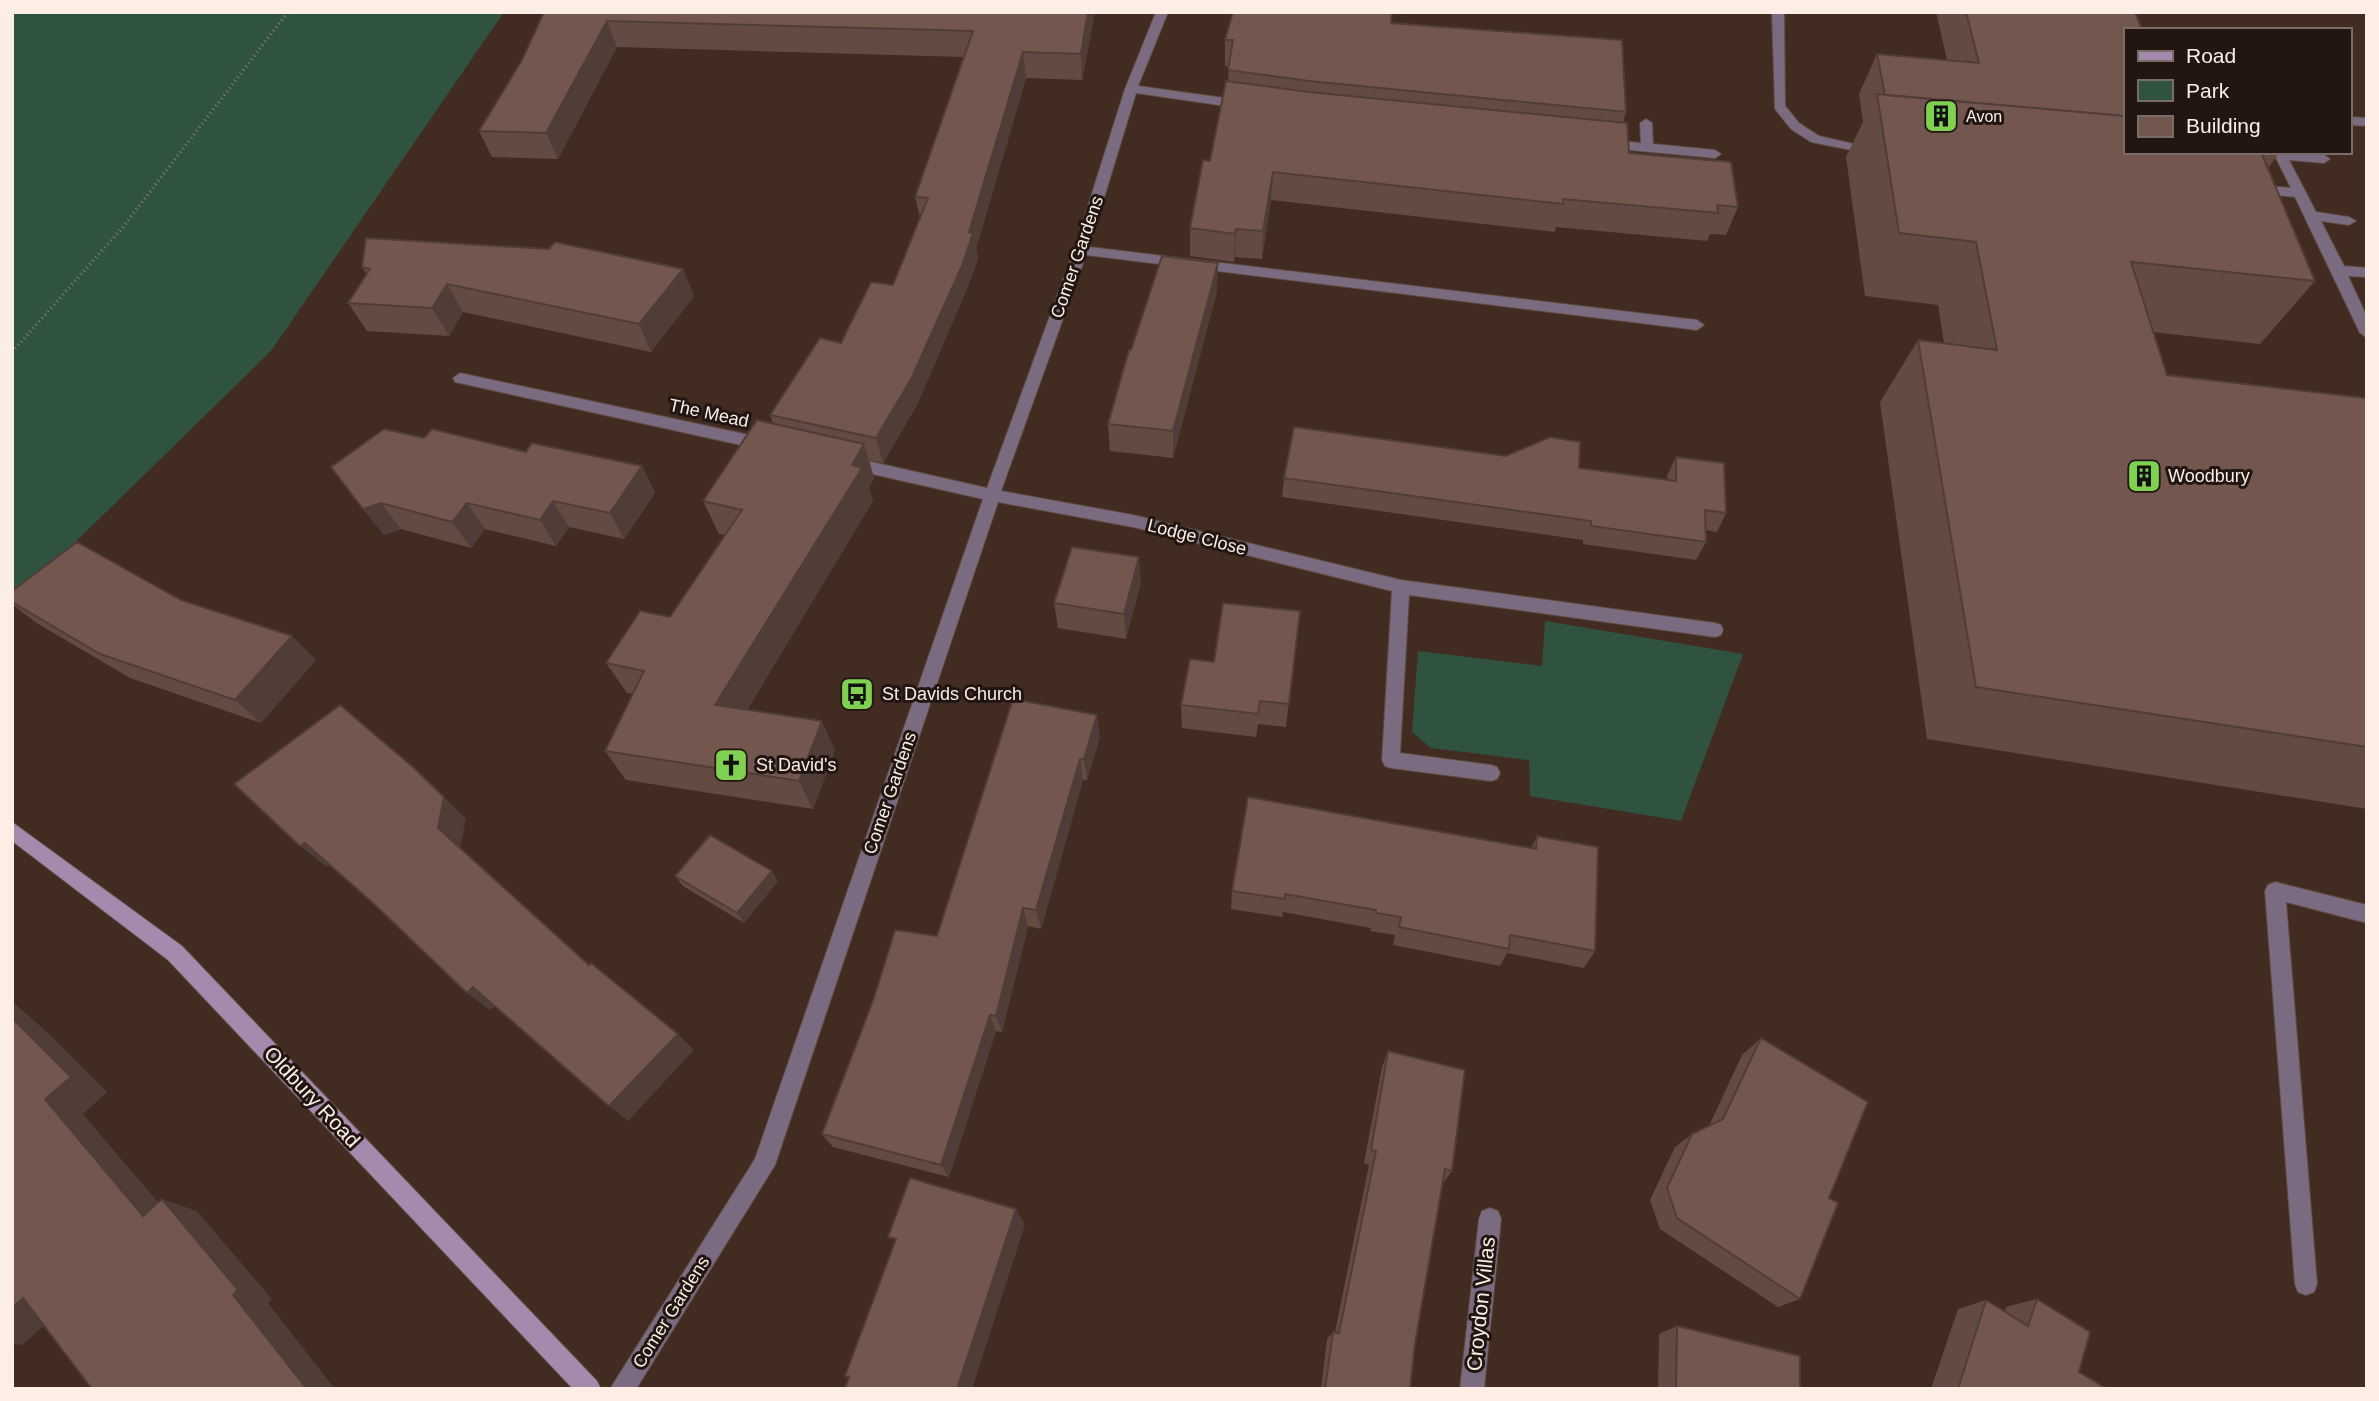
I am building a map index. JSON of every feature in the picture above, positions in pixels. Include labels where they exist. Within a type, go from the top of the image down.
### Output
[{"type":"street","name":"Comer Gardens","points":[[621,1389],[764,1164],[992,495],[1081,250],[1131,89],[1162,12]]},
{"type":"street","points":[[1778,12],[1779,106],[1795,126],[1815,139],[1886,153]]},
{"type":"street","points":[[1131,89],[1266,108]]},
{"type":"street","points":[[1646,123],[1647,148]]},
{"type":"street","points":[[1592,142],[1715,154]]},
{"type":"street","points":[[2280,154],[2339,270],[2367,333]]},
{"type":"street","points":[[2287,154],[2324,159]]},
{"type":"street","points":[[2246,188],[2300,194]]},
{"type":"street","points":[[2312,216],[2349,221]]},
{"type":"street","points":[[1081,250],[1697,325]]},
{"type":"street","points":[[2339,270],[2367,273]]},
{"type":"street","name":"The Mead","points":[[460,378],[787,450]]},
{"type":"street","points":[[828,459],[992,495]]},
{"type":"street","name":"Lodge Close","points":[[992,495],[1133,521],[1401,587],[1715,629]]},
{"type":"street","points":[[1401,587],[1391,760],[1491,774]]},
{"type":"street","name":"Oldbury Road","points":[[12,830],[175,953],[589,1389]]},
{"type":"street","points":[[2306,1284],[2275,891],[2367,915]]},
{"type":"street","name":"Croydon Villas","points":[[1472,1389],[1490,1219]]},
{"type":"path","points":[[12,352],[123,227],[288,12]]},
{"type":"green space","points":[[12,12],[504,12],[271,351],[12,604]]},
{"type":"green space","points":[[1545,621],[1743,654],[1681,821],[1530,796],[1529,760],[1431,748],[1412,732],[1418,651],[1542,666]]},
{"type":"building","points":[[544,12],[1088,12],[1081,54],[1023,52],[969,232],[973,233],[962,266],[911,379],[876,438],[770,415],[820,338],[841,343],[871,282],[893,285],[928,198],[915,197],[973,31],[607,21],[546,133],[479,131],[522,60]]},
{"type":"building","points":[[1233,12],[1392,12],[1391,23],[1622,40],[1626,112],[1309,81],[1228,70],[1233,40],[1225,40]]},
{"type":"building","points":[[1966,12],[2135,12],[2141,28],[2124,28],[2124,116],[1885,95],[1877,54],[1979,63]]},
{"type":"building","points":[[1226,81],[1309,92],[1627,123],[1629,153],[1731,162],[1738,207],[1717,205],[1718,213],[1563,199],[1563,204],[1273,172],[1263,231],[1236,229],[1235,234],[1190,228],[1203,160],[1210,161]]},
{"type":"building","points":[[1877,94],[2124,116],[2124,154],[2262,154],[2315,281],[2131,262],[2167,375],[2365,398],[2367,401],[2367,747],[1976,687],[1918,340],[1997,350],[1976,242],[1899,233]]},
{"type":"building","points":[[366,238],[549,249],[555,242],[683,269],[639,324],[447,284],[432,308],[348,303],[370,269],[362,267]]},
{"type":"building","points":[[1162,256],[1218,263],[1173,431],[1108,424],[1129,350]]},
{"type":"building","points":[[757,420],[864,444],[852,465],[862,468],[715,705],[822,721],[799,781],[605,751],[644,671],[606,663],[640,611],[670,617],[742,510],[703,501]]},
{"type":"building","points":[[1294,427],[1506,456],[1550,437],[1580,442],[1579,468],[1676,481],[1676,457],[1724,463],[1726,513],[1705,510],[1706,542],[1591,526],[1591,521],[1284,478]]},
{"type":"building","points":[[384,429],[424,438],[432,429],[526,452],[532,443],[642,466],[610,513],[553,501],[540,520],[467,503],[452,522],[381,503],[363,509],[331,467]]},
{"type":"building","points":[[77,542],[181,600],[292,636],[235,700],[100,654],[12,602],[12,591]]},
{"type":"building","points":[[1072,547],[1139,557],[1124,614],[1054,603]]},
{"type":"building","points":[[1223,603],[1300,611],[1289,704],[1260,701],[1258,714],[1181,705],[1190,659],[1214,662]]},
{"type":"building","points":[[1013,699],[1097,715],[1084,759],[1080,759],[1036,910],[1023,908],[996,1016],[990,1015],[941,1165],[822,1134],[874,998],[895,930],[937,936]]},
{"type":"building","points":[[340,705],[444,797],[438,828],[589,965],[591,963],[678,1034],[609,1106],[473,987],[467,993],[374,904],[305,843],[300,846],[234,784]]},
{"type":"building","points":[[1248,797],[1536,849],[1537,836],[1598,847],[1595,951],[1510,935],[1509,949],[1399,927],[1401,917],[1376,913],[1376,910],[1285,894],[1285,899],[1232,891]]},
{"type":"building","points":[[710,835],[772,871],[737,913],[675,876]]},
{"type":"building","points":[[12,1018],[71,1077],[45,1099],[143,1216],[162,1199],[238,1290],[233,1295],[307,1389],[92,1389],[23,1298],[12,1308]]},
{"type":"building","points":[[1761,1038],[1868,1102],[1829,1198],[1838,1203],[1800,1299],[1677,1218],[1667,1188],[1692,1134],[1723,1119]]},
{"type":"building","points":[[1388,1051],[1465,1070],[1452,1171],[1445,1169],[1415,1344],[1410,1389],[1325,1389],[1333,1332],[1339,1333],[1376,1151],[1371,1150]]},
{"type":"building","points":[[910,1178],[1016,1209],[957,1389],[845,1389],[849,1377],[845,1376],[896,1239],[888,1237]]},
{"type":"building","points":[[2037,1299],[2090,1332],[2079,1372],[2107,1389],[1958,1389],[1986,1300],[2028,1326]]},
{"type":"building","points":[[1677,1326],[1800,1356],[1800,1389],[1676,1389]]},
{"type":"place","name":"Avon","points":[[1941,116]]},
{"type":"place","name":"Woodbury","points":[[2144,476]]},
{"type":"place","name":"St Davids Church","points":[[857,694]]},
{"type":"place","name":"St David's","points":[[731,765]]}]
